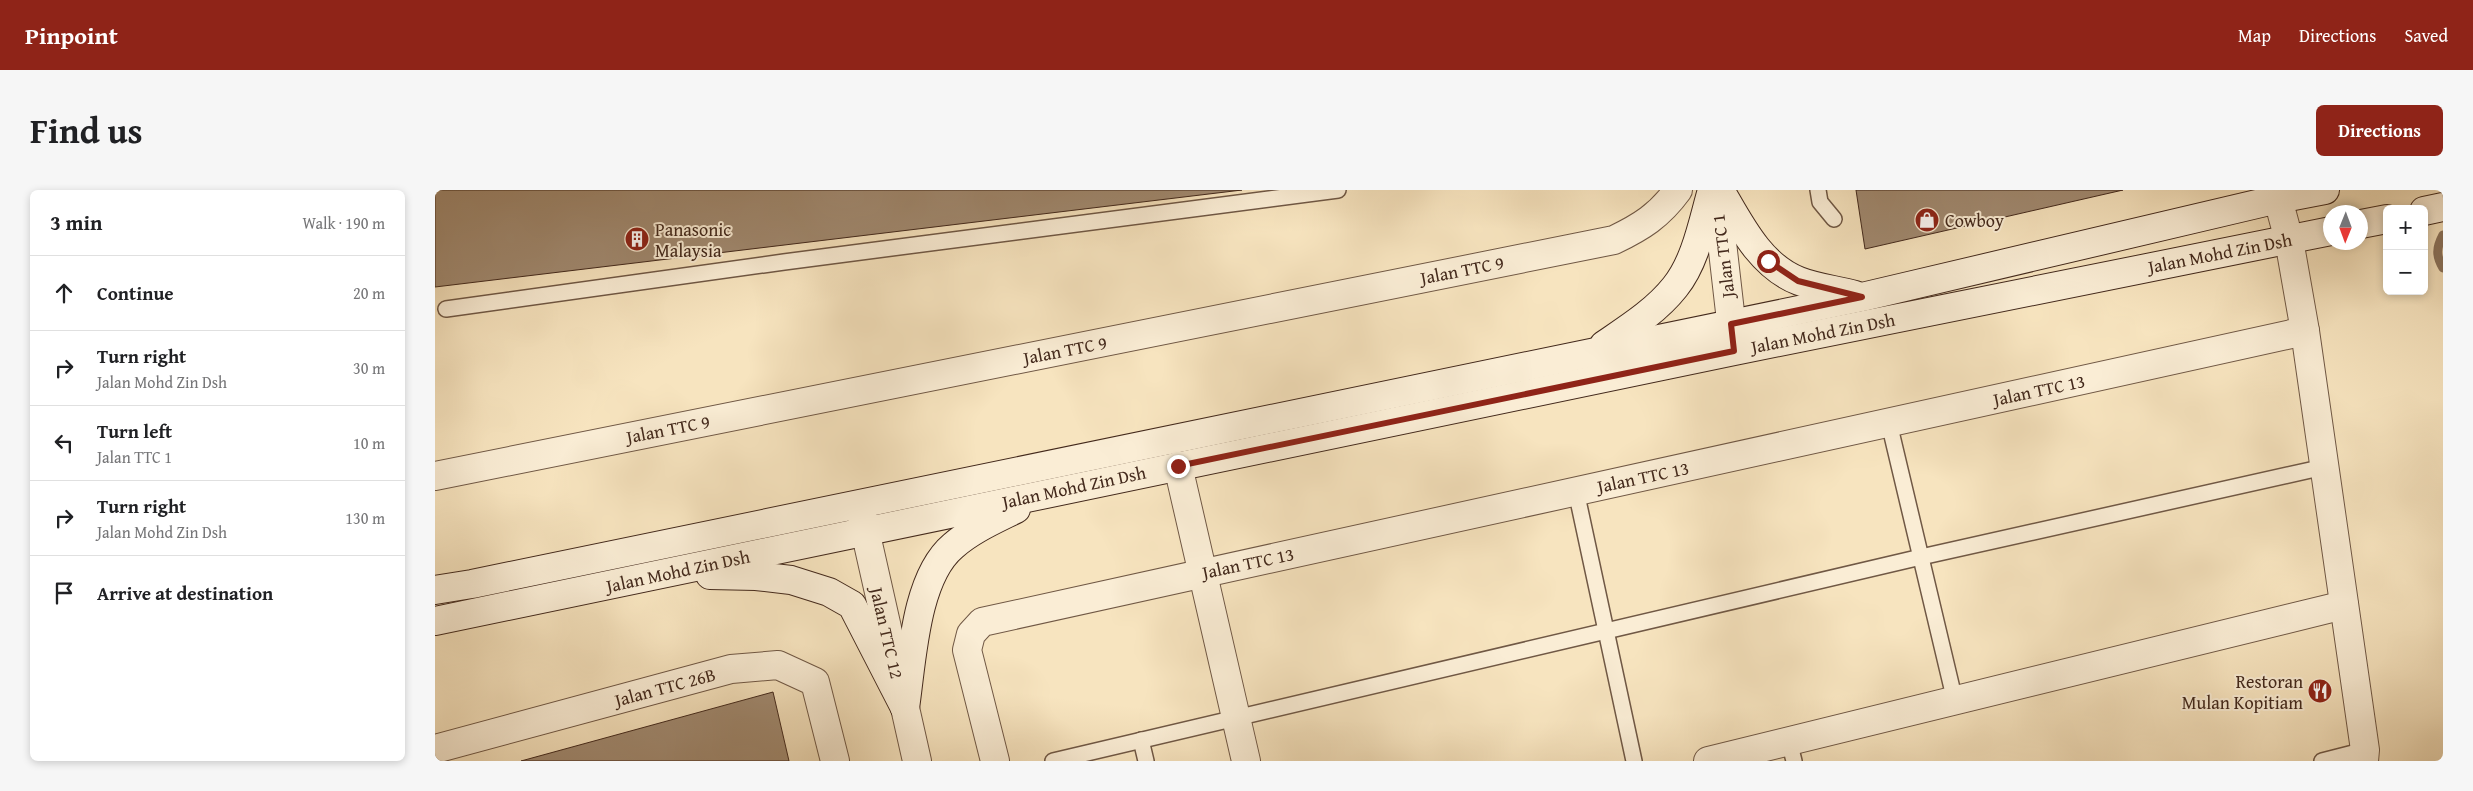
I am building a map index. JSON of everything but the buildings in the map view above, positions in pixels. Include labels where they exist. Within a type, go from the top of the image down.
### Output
[{"type":"street","name":"Jalan TTC 9","points":[[435,476],[1613,240],[1644,225],[1668,204],[1678,190]]},
{"type":"street","name":"Jalan TTC 1","points":[[1714,190],[1734,351]]},
{"type":"street","points":[[1595,352],[1650,313],[1676,286],[1693,253],[1714,190]]},
{"type":"street","points":[[1720,190],[1746,234],[1768,261],[1798,281],[1862,297]]},
{"type":"street","name":"Jalan Mohd Zin Dsh","points":[[435,590],[472,584],[1862,297],[2277,194],[2325,190]]},
{"type":"street","points":[[2277,194],[2289,240],[2305,332],[2365,756]]},
{"type":"street","points":[[2428,210],[2443,207]]},
{"type":"street","points":[[2368,223],[2383,220]]},
{"type":"street","name":"Jalan Mohd Zin Dsh","points":[[435,622],[1045,493],[1734,351],[2323,233]]},
{"type":"street","name":"Jalan TTC 13","points":[[995,761],[967,650],[971,634],[982,622],[2305,332]]},
{"type":"street","points":[[1178,466],[1246,761]]},
{"type":"street","points":[[905,708],[923,592],[937,566],[952,547],[979,528],[1045,493]]},
{"type":"street","name":"Jalan TTC 12","points":[[860,504],[864,531],[917,761]]},
{"type":"street","points":[[663,574],[756,576],[791,580],[829,592],[852,605],[905,708]]},
{"type":"street","points":[[1708,761],[1791,751],[1955,701],[2344,605]]},
{"type":"street","name":"Jalan TTC 26B","points":[[435,749],[731,669],[778,665],[815,682],[835,761]]},
{"type":"lane","points":[[446,309],[794,261],[1338,190]]},
{"type":"lane","points":[[1818,190],[1820,202],[1834,218]]},
{"type":"lane","points":[[1889,423],[1955,701]]},
{"type":"lane","points":[[1053,761],[1921,557],[2324,467]]},
{"type":"lane","points":[[1576,491],[1634,761]]},
{"type":"lane","points":[[1141,740],[1146,761]]},
{"type":"lane","points":[[2322,761],[2365,756]]},
{"type":"waterway","points":[[2443,235],[2438,252],[2443,268]]},
{"type":"place","name":"Cowboy","points":[[1927,220]]},
{"type":"place","name":"Panasonic Malaysia","points":[[637,239]]},
{"type":"place","name":"Restoran Mulan Kopitiam","points":[[2320,691]]},
{"type":"route","points":[[1178,466],[1734,351],[1731,324],[1862,297],[1798,281],[1768,261]]}]
